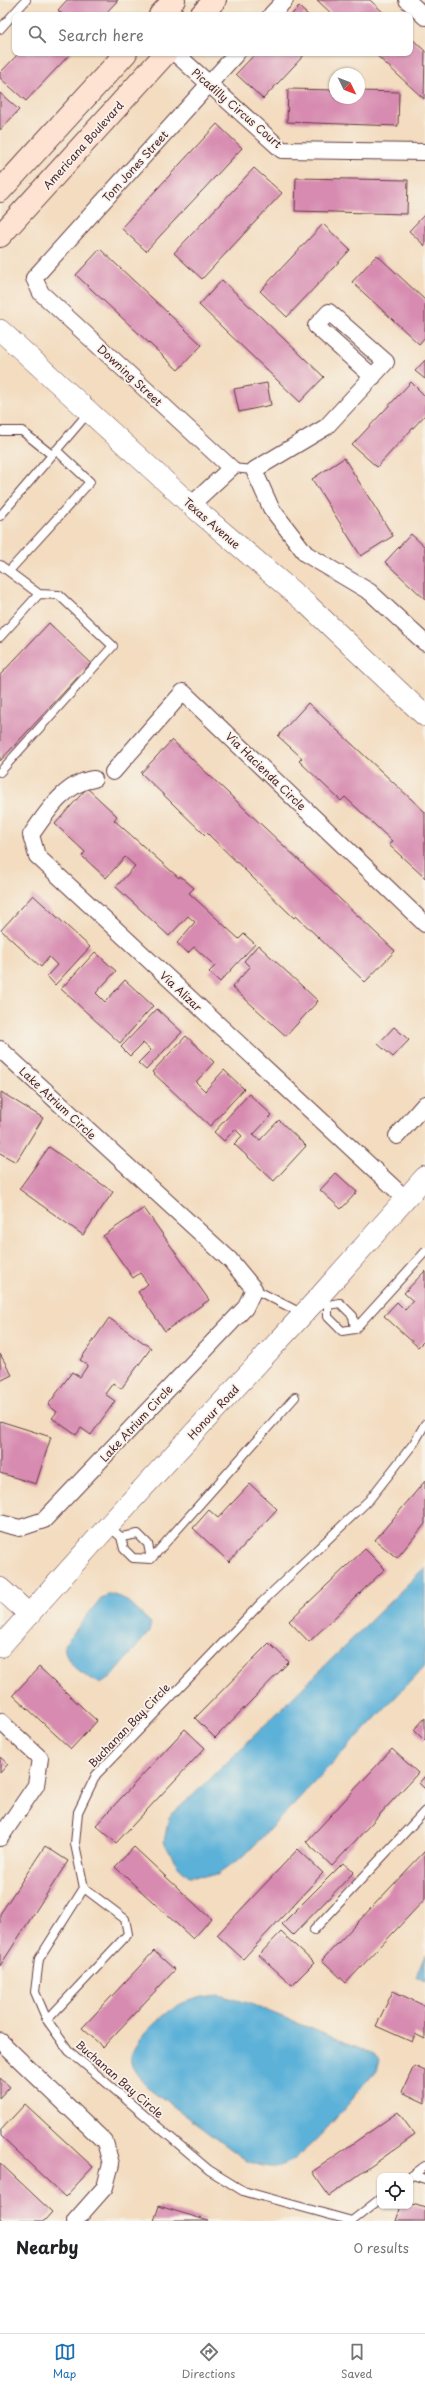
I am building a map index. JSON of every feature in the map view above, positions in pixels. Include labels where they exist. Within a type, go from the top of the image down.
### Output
[{"type":"main road","points":[[163,12],[174,0]]},
{"type":"main road","points":[[204,12],[215,0]]},
{"type":"main road","points":[[0,191],[123,56]]},
{"type":"main road","name":"Americana Boulevard","points":[[0,236],[163,56]]},
{"type":"street","points":[[274,12],[284,0]]},
{"type":"street","points":[[407,0],[425,17]]},
{"type":"street","name":"Picadilly Circus Court","points":[[178,56],[282,150],[425,152]]},
{"type":"street","name":"Tom Jones Street","points":[[34,278],[234,56]]},
{"type":"street","name":"Downing Street","points":[[34,278],[41,293],[231,468]]},
{"type":"street","name":"Texas Avenue","points":[[0,330],[190,505],[307,604],[425,716]]},
{"type":"street","points":[[372,377],[326,427],[254,470],[271,508],[306,554],[370,592],[425,643]]},
{"type":"street","points":[[190,505],[231,468]]},
{"type":"street","name":"Via Hacienda Circle","points":[[114,772],[183,692],[425,924]]},
{"type":"street","name":"Via Alizar","points":[[94,779],[82,780],[67,791],[44,816],[31,834],[37,856],[407,1200]]},
{"type":"street","name":"Lake Atrium Circle","points":[[0,1050],[230,1260],[254,1289],[245,1308],[44,1520],[20,1528],[0,1523]]},
{"type":"street","points":[[397,1136],[425,1104]]},
{"type":"street","name":"Honour Road","points":[[0,1647],[114,1531],[304,1314],[324,1301],[425,1177]]},
{"type":"street","points":[[0,1588],[30,1615]]},
{"type":"street","points":[[0,1721],[40,1758],[36,1785],[0,1838]]},
{"type":"street","points":[[0,2041],[105,2142],[111,2164],[105,2187],[75,2221]]},
{"type":"lane","points":[[15,12],[26,0]]},
{"type":"lane","points":[[0,28],[12,15]]},
{"type":"lane","points":[[0,516],[89,412]]},
{"type":"lane","points":[[0,431],[22,431],[54,453],[90,482],[9,571]]},
{"type":"lane","points":[[231,468],[254,470]]},
{"type":"lane","points":[[0,565],[40,594],[59,595],[113,646],[0,772]]},
{"type":"lane","points":[[0,637],[40,594]]},
{"type":"lane","points":[[355,1329],[353,1316],[340,1303],[324,1301],[328,1317],[342,1330],[355,1329],[425,1252]]},
{"type":"lane","name":"Lake Atrium Circle","points":[[254,1289],[304,1314]]},
{"type":"lane","points":[[152,1559],[294,1397]]},
{"type":"lane","name":"Buchanan Bay Circle","points":[[377,2201],[352,2220],[242,2192],[209,2170],[69,2051],[47,2020],[35,1992],[39,1959],[84,1888],[75,1844],[78,1812],[96,1775],[261,1604],[369,1500],[414,1442],[425,1424]]},
{"type":"lane","points":[[114,1531],[124,1549],[134,1558],[152,1559]]},
{"type":"lane","points":[[114,1531],[138,1534],[148,1544],[152,1559]]},
{"type":"lane","points":[[314,1930],[425,1811]]},
{"type":"lane","points":[[47,2020],[128,1934],[124,1920],[84,1888]]},
{"type":"lane","points":[[413,2175],[425,2166]]},
{"type":"lane","points":[[413,2176],[425,2179]]},
{"type":"water","points":[[425,1567],[425,1666],[245,1855],[217,1875],[189,1876],[177,1865],[164,1842],[169,1817],[204,1785]]},
{"type":"water","points":[[111,1594],[125,1599],[151,1623],[149,1632],[111,1677],[100,1683],[87,1677],[76,1669],[68,1659],[64,1645],[101,1598]]},
{"type":"water","points":[[425,1955],[425,1981],[416,1977]]},
{"type":"water","points":[[219,1995],[248,2003],[374,2054],[379,2060],[376,2071],[332,2122],[306,2149],[294,2159],[283,2165],[269,2167],[247,2161],[146,2086],[132,2064],[131,2056],[134,2049],[145,2034],[161,2018],[183,2003]]},
{"type":"building","points":[[67,0],[118,0],[107,12],[60,12],[58,10]]},
{"type":"building","points":[[317,0],[370,0],[383,12],[330,12]]},
{"type":"building","points":[[299,7],[305,12],[294,12]]},
{"type":"building","points":[[413,40],[425,51],[424,99],[377,56],[413,56]]},
{"type":"building","points":[[16,56],[68,56],[26,101],[0,78],[0,73]]},
{"type":"building","points":[[253,56],[303,56],[263,99],[236,74]]},
{"type":"building","points":[[288,89],[329,90],[329,104],[365,104],[365,91],[399,92],[398,126],[287,122]]},
{"type":"building","points":[[0,93],[19,110],[0,130]]},
{"type":"building","points":[[217,124],[242,148],[146,251],[121,228]]},
{"type":"building","points":[[254,168],[282,193],[202,279],[174,253]]},
{"type":"building","points":[[296,178],[408,180],[407,214],[295,211]]},
{"type":"building","points":[[425,214],[425,246],[409,231]]},
{"type":"building","points":[[323,224],[350,250],[287,317],[260,291]]},
{"type":"building","points":[[100,249],[202,345],[178,370],[76,275]]},
{"type":"building","points":[[377,255],[425,300],[425,337],[419,344],[352,282]]},
{"type":"building","points":[[222,280],[324,377],[300,402],[199,305]]},
{"type":"building","points":[[425,360],[425,379],[415,371]]},
{"type":"building","points":[[411,382],[425,396],[425,415],[377,467],[352,445]]},
{"type":"building","points":[[267,383],[271,405],[239,412],[234,389]]},
{"type":"building","points":[[344,458],[393,536],[361,556],[312,479]]},
{"type":"building","points":[[411,534],[425,547],[425,599],[385,562]]},
{"type":"building","points":[[49,623],[91,663],[0,761],[0,675]]},
{"type":"building","points":[[308,703],[425,812],[425,878],[389,845],[392,841],[345,797],[341,801],[299,761],[302,758],[278,736]]},
{"type":"building","points":[[172,740],[395,951],[365,982],[296,916],[294,918],[207,833],[205,835],[141,773]]},
{"type":"building","points":[[87,788],[117,816],[114,820],[179,878],[180,876],[194,888],[189,893],[239,939],[244,934],[255,944],[220,982],[209,972],[215,966],[194,947],[188,953],[177,943],[195,922],[188,916],[169,936],[116,887],[135,866],[125,857],[106,878],[82,856],[85,852],[55,824]]},
{"type":"building","points":[[33,895],[90,947],[55,985],[47,976],[57,965],[49,957],[41,967],[1,930]]},
{"type":"building","points":[[258,945],[318,1001],[286,1036],[232,987],[250,967],[244,961]]},
{"type":"building","points":[[95,952],[116,971],[96,993],[105,1002],[125,980],[153,1006],[120,1043],[61,989]]},
{"type":"building","points":[[157,1009],[182,1032],[146,1070],[138,1063],[151,1050],[143,1043],[130,1056],[121,1047]]},
{"type":"building","points":[[394,1027],[409,1040],[393,1057],[378,1044]]},
{"type":"building","points":[[186,1036],[214,1062],[196,1082],[205,1091],[224,1070],[244,1089],[210,1126],[152,1072]]},
{"type":"building","points":[[1,1092],[43,1118],[16,1162],[0,1153]]},
{"type":"building","points":[[249,1094],[272,1115],[253,1135],[260,1140],[279,1120],[306,1146],[274,1181],[234,1144],[242,1136],[235,1129],[224,1141],[214,1132]]},
{"type":"building","points":[[49,1147],[113,1192],[83,1235],[19,1189]]},
{"type":"building","points":[[336,1173],[357,1192],[341,1209],[320,1190]]},
{"type":"building","points":[[144,1208],[209,1300],[165,1331],[138,1292],[148,1284],[140,1273],[133,1278],[103,1236]]},
{"type":"building","points":[[425,1271],[425,1340],[418,1347],[384,1316],[397,1302],[405,1310],[413,1301],[404,1293]]},
{"type":"building","points":[[109,1318],[151,1348],[121,1389],[113,1383],[105,1394],[115,1401],[91,1435],[81,1428],[76,1435],[52,1418],[57,1412],[48,1405],[72,1372],[80,1377],[88,1365],[80,1360]]},
{"type":"building","points":[[0,1354],[12,1375],[0,1381]]},
{"type":"building","points":[[0,1421],[51,1437],[36,1484],[0,1473]]},
{"type":"building","points":[[425,1481],[425,1524],[397,1558],[375,1540]]},
{"type":"building","points":[[250,1484],[277,1509],[229,1562],[193,1528],[209,1510],[218,1518]]},
{"type":"building","points":[[365,1549],[385,1569],[309,1642],[289,1621]]},
{"type":"building","points":[[269,1643],[289,1662],[215,1738],[195,1718]]},
{"type":"building","points":[[39,1667],[97,1721],[71,1749],[13,1695]]},
{"type":"building","points":[[425,1718],[425,1741],[414,1730]]},
{"type":"building","points":[[185,1729],[205,1748],[116,1843],[96,1825]]},
{"type":"building","points":[[392,1749],[418,1773],[332,1866],[306,1842]]},
{"type":"building","points":[[0,1757],[8,1764],[0,1773]]},
{"type":"building","points":[[425,1776],[425,1789],[419,1783]]},
{"type":"building","points":[[45,1846],[68,1861],[0,1966],[0,1914]]},
{"type":"building","points":[[134,1847],[211,1919],[193,1939],[115,1867]]},
{"type":"building","points":[[298,1849],[323,1873],[243,1959],[217,1935]]},
{"type":"building","points":[[425,1851],[425,1899],[346,1983],[322,1960]]},
{"type":"building","points":[[343,1863],[354,1872],[293,1935],[282,1924]]},
{"type":"building","points":[[281,1932],[314,1963],[292,1985],[259,1955]]},
{"type":"building","points":[[154,1951],[175,1970],[103,2047],[82,2028]]},
{"type":"building","points":[[393,1991],[425,2006],[425,2039],[415,2034],[412,2042],[376,2026]]},
{"type":"building","points":[[414,2066],[425,2071],[425,2103],[402,2092]]},
{"type":"building","points":[[0,2078],[10,2087],[0,2098]]},
{"type":"building","points":[[25,2104],[93,2167],[65,2197],[0,2136],[0,2131]]},
{"type":"building","points":[[398,2112],[415,2135],[329,2196],[312,2172]]},
{"type":"building","points":[[0,2163],[52,2212],[44,2221],[3,2221],[0,2218]]},
{"type":"building","points":[[413,2204],[425,2208],[425,2221],[396,2221],[400,2209],[413,2209]]},
{"type":"building","points":[[159,2206],[209,2221],[154,2221]]}]
